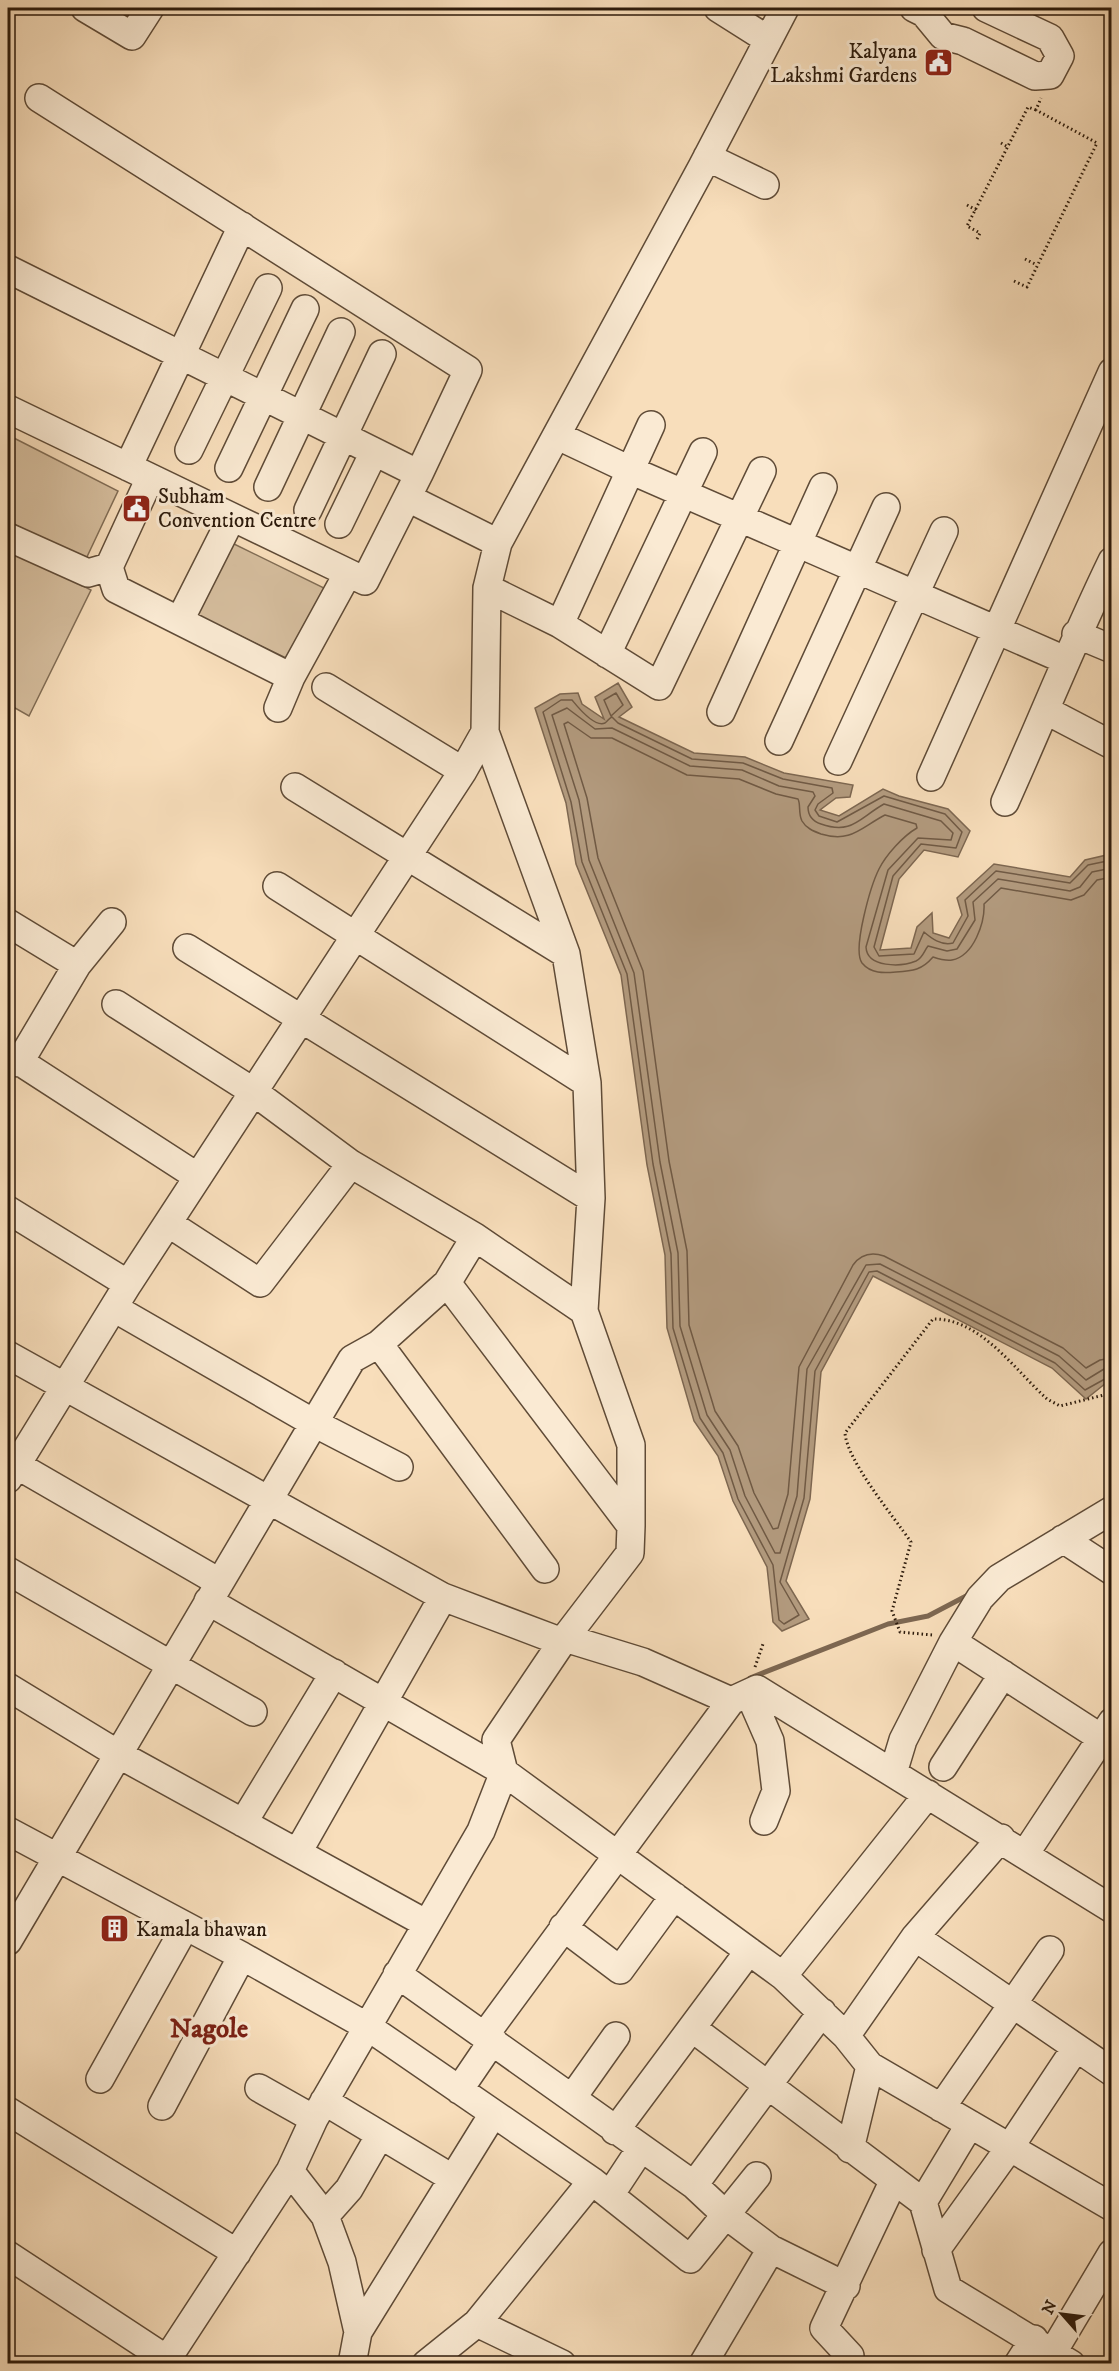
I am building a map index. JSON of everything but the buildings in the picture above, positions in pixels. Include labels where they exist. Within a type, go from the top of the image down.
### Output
[{"type":"street","points":[[85,8],[132,36],[150,8]]},
{"type":"street","points":[[718,8],[767,39]]},
{"type":"street","points":[[8,2255],[169,2362],[290,2170],[319,2110],[481,1831],[504,1772],[496,1740],[563,1640],[630,1553],[631,1445],[584,1311],[591,1198],[587,1083],[566,954],[485,732],[488,588],[498,543],[558,436],[785,8]]},
{"type":"street","points":[[919,15],[944,36],[951,51],[1035,76],[1050,75],[1060,56],[1050,38],[987,8]]},
{"type":"street","points":[[8,409],[365,581],[468,370],[39,98]]},
{"type":"street","points":[[707,157],[765,185]]},
{"type":"street","points":[[243,226],[182,356],[139,472],[109,567],[116,589],[291,677]]},
{"type":"street","points":[[8,269],[374,452],[413,486],[498,543]]},
{"type":"street","points":[[189,450],[268,288]]},
{"type":"street","points":[[229,468],[304,309]]},
{"type":"street","points":[[268,487],[341,332]]},
{"type":"street","points":[[308,510],[382,354]]},
{"type":"street","points":[[932,777],[996,630],[1104,407],[1112,372]]},
{"type":"street","points":[[560,624],[651,425]]},
{"type":"street","points":[[558,436],[797,544],[1065,660]]},
{"type":"street","points":[[339,524],[374,452]]},
{"type":"street","points":[[607,654],[703,452]]},
{"type":"street","points":[[488,588],[560,624],[659,686],[762,471]]},
{"type":"street","points":[[721,712],[823,487]]},
{"type":"street","points":[[779,741],[886,507]]},
{"type":"street","points":[[180,620],[232,517]]},
{"type":"street","points":[[838,761],[944,531]]},
{"type":"street","points":[[8,537],[88,573],[109,567]]},
{"type":"street","points":[[1005,802],[1047,711],[1076,634],[1111,562]]},
{"type":"street","points":[[278,708],[291,677],[348,573]]},
{"type":"street","points":[[1076,634],[1112,649]]},
{"type":"street","points":[[326,687],[463,771]]},
{"type":"street","points":[[1047,711],[1112,745]]},
{"type":"street","points":[[485,732],[463,771],[407,858],[10,1468],[214,1592],[334,1673],[504,1772],[783,1976],[846,2036],[870,2066],[1112,2207]]},
{"type":"street","points":[[295,787],[566,954]]},
{"type":"street","points":[[277,886],[587,1083]]},
{"type":"street","points":[[112,922],[77,965],[13,1059],[198,1177]]},
{"type":"street","points":[[8,923],[77,965]]},
{"type":"street","points":[[187,948],[591,1198]]},
{"type":"street","points":[[116,1004],[254,1092],[351,1164],[475,1237],[584,1311]]},
{"type":"street","points":[[168,1223],[260,1283],[351,1164]]},
{"type":"street","points":[[8,1210],[128,1284]]},
{"type":"street","points":[[8,1941],[312,1422],[352,1359],[379,1344],[447,1283],[475,1237]]},
{"type":"street","points":[[447,1283],[631,1526]]},
{"type":"street","points":[[114,1308],[312,1422],[399,1467]]},
{"type":"street","points":[[379,1344],[545,1569]]},
{"type":"street","points":[[8,1355],[443,1597],[563,1640],[643,1662],[740,1697],[770,1741],[776,1791],[764,1821]]},
{"type":"street","points":[[893,1773],[903,1740],[953,1642],[980,1598],[999,1578],[1112,1510]]},
{"type":"street","points":[[1063,1539],[1112,1571]]},
{"type":"street","points":[[8,1571],[253,1712]]},
{"type":"street","points":[[298,1852],[443,1597]]},
{"type":"street","points":[[953,1642],[1108,1735],[1025,1854]]},
{"type":"street","points":[[243,1823],[334,1673]]},
{"type":"street","points":[[943,1767],[1003,1674]]},
{"type":"street","points":[[8,1687],[118,1754],[427,1923]]},
{"type":"street","points":[[459,2090],[489,2038],[563,1927],[616,1854],[740,1697],[757,1689],[1112,1908]]},
{"type":"street","points":[[770,1741],[790,1710]]},
{"type":"street","points":[[783,1976],[928,1794]]},
{"type":"street","points":[[8,1831],[242,1956],[368,2027],[601,2188],[690,2259],[758,2176]]},
{"type":"street","points":[[846,2036],[915,1937],[1001,1838]]},
{"type":"street","points":[[563,1927],[620,1970],[674,1896]]},
{"type":"street","points":[[100,2079],[185,1927]]},
{"type":"street","points":[[915,1937],[1075,2049],[1112,2072]]},
{"type":"street","points":[[941,2108],[1050,1950]]},
{"type":"street","points":[[615,2131],[749,1951]]},
{"type":"street","points":[[162,2106],[242,1956]]},
{"type":"street","points":[[397,1974],[489,2038],[615,2131],[694,2184],[727,2216],[771,2249],[846,2286]]},
{"type":"street","points":[[694,2184],[822,2012]]},
{"type":"street","points":[[692,2028],[923,2202],[948,2289],[1053,2352]]},
{"type":"street","points":[[572,2098],[615,2036]]},
{"type":"street","points":[[936,2250],[1010,2147],[1075,2049]]},
{"type":"street","points":[[850,2149],[870,2066]]},
{"type":"street","points":[[259,2088],[381,2135],[452,2178]]},
{"type":"street","points":[[8,2111],[237,2253]]},
{"type":"street","points":[[352,2364],[358,2332],[494,2114]]},
{"type":"street","points":[[923,2202],[970,2124]]},
{"type":"street","points":[[325,2216],[349,2189],[381,2135]]},
{"type":"street","points":[[426,2364],[477,2323],[601,2188],[641,2148]]},
{"type":"street","points":[[290,2170],[325,2216],[342,2262],[358,2332]]},
{"type":"street","points":[[850,2364],[850,2356],[824,2328],[846,2286],[894,2180]]},
{"type":"street","points":[[703,2364],[771,2249]]},
{"type":"street","points":[[1018,2364],[1053,2352],[1112,2253]]},
{"type":"street","points":[[477,2323],[561,2364]]},
{"type":"path","points":[[1036,110],[1042,95],[1042,75]]},
{"type":"path","points":[[977,239],[980,233],[968,226],[1028,107],[1096,143],[1027,287],[1014,281]]},
{"type":"path","points":[[1001,143],[1008,147]]},
{"type":"path","points":[[968,205],[976,210]]},
{"type":"path","points":[[1025,259],[1037,265]]},
{"type":"path","points":[[953,1642],[936,1635],[900,1632],[892,1611],[911,1542],[863,1473],[845,1443],[845,1433],[933,1319],[948,1319],[975,1331],[1047,1399],[1060,1406],[1112,1393]]},
{"type":"path","points":[[754,1663],[763,1644]]},
{"type":"shaded area","points":[[8,435],[118,491],[85,561],[8,521]]},
{"type":"shaded area","points":[[230,542],[324,588],[288,659],[195,614]]},
{"type":"shaded area","points":[[8,547],[91,590],[29,716],[8,704]]},
{"type":"water","points":[[618,683],[632,707],[619,717],[694,753],[745,757],[784,773],[853,785],[850,797],[836,798],[820,810],[839,816],[883,789],[899,796],[948,809],[970,831],[958,857],[924,850],[899,879],[880,950],[911,948],[917,927],[932,913],[933,933],[949,938],[962,915],[957,898],[994,864],[1070,877],[1085,860],[1111,854],[1111,1379],[1086,1399],[1052,1368],[873,1276],[821,1372],[810,1499],[786,1581],[809,1619],[782,1631],[773,1622],[767,1567],[733,1501],[718,1456],[694,1421],[667,1328],[665,1255],[647,1165],[621,975],[576,864],[566,803],[535,708],[560,694],[578,693],[582,704],[604,719],[595,697]]},
{"type":"waterway","points":[[750,1678],[888,1624],[928,1616],[970,1594]]},
{"type":"place","name":"Kalyana Lakshmi Gardens","points":[[938,63]]},
{"type":"place","name":"Subham Convention Centre","points":[[137,508]]},
{"type":"place","name":"Kamala bhawan","points":[[115,1929]]},
{"type":"district","name":"Nagole","points":[[209,2028]]}]
